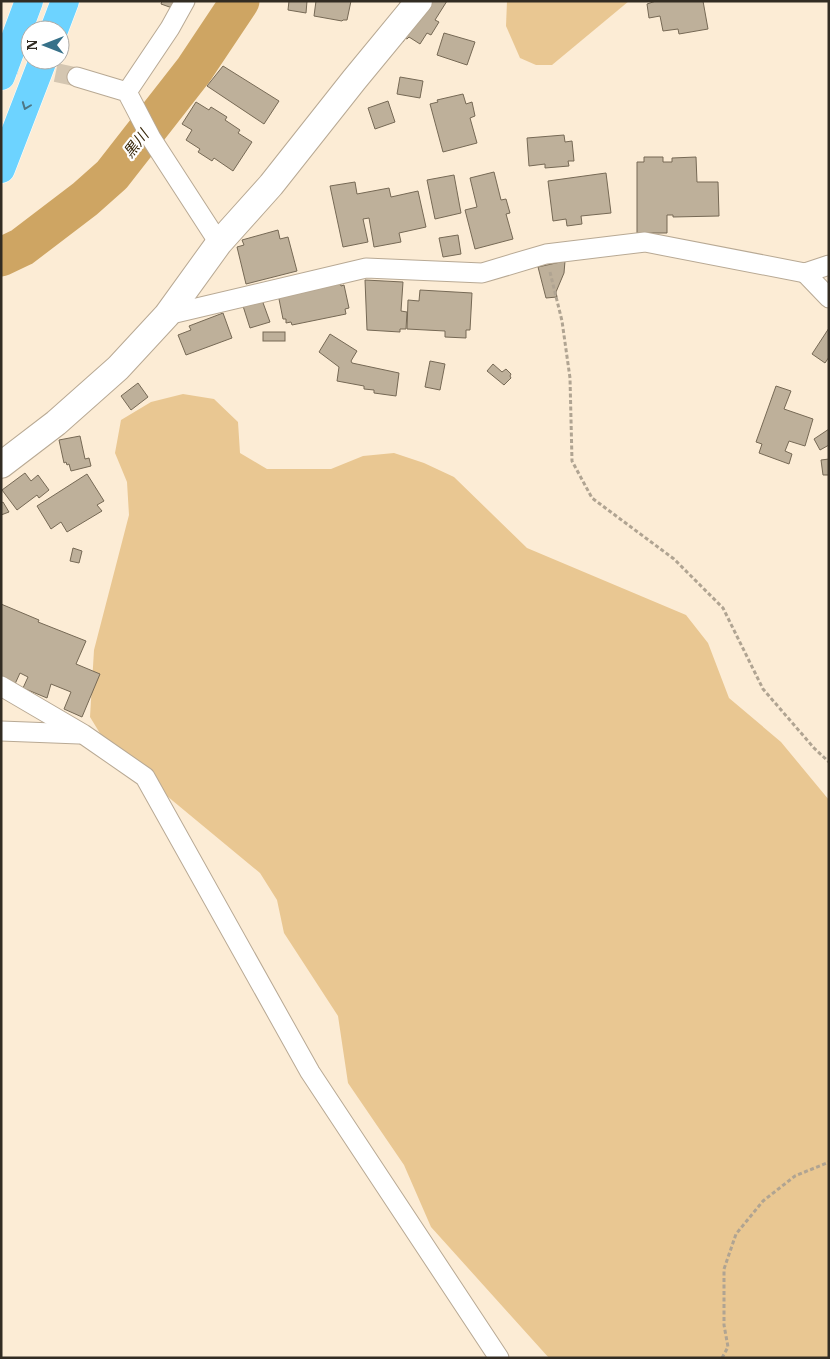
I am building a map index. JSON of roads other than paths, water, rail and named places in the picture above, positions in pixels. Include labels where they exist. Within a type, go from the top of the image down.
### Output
[{"type":"highway","points":[[1,76],[29,1]]},
{"type":"highway","points":[[58,20],[65,1]]},
{"type":"highway","points":[[2,166],[39,70]]},
{"type":"street","points":[[127,92],[170,28],[185,1]]},
{"type":"street","points":[[1,466],[56,423],[118,368],[167,316],[219,243],[271,185],[419,1]]},
{"type":"street","points":[[77,77],[127,92],[151,138],[219,243]]},
{"type":"street","points":[[167,316],[366,268],[482,273],[546,254],[645,242],[805,273],[829,265]]},
{"type":"street","points":[[805,273],[829,298]]},
{"type":"street","points":[[1,686],[83,734],[145,777],[310,1072],[499,1358]]},
{"type":"street","points":[[1,731],[83,734]]},
{"type":"waterway","name":"黒川","points":[[1,257],[22,247],[85,199],[112,175],[194,70],[240,1]]},
{"type":"tunnel","points":[[1,61],[77,77]]}]
